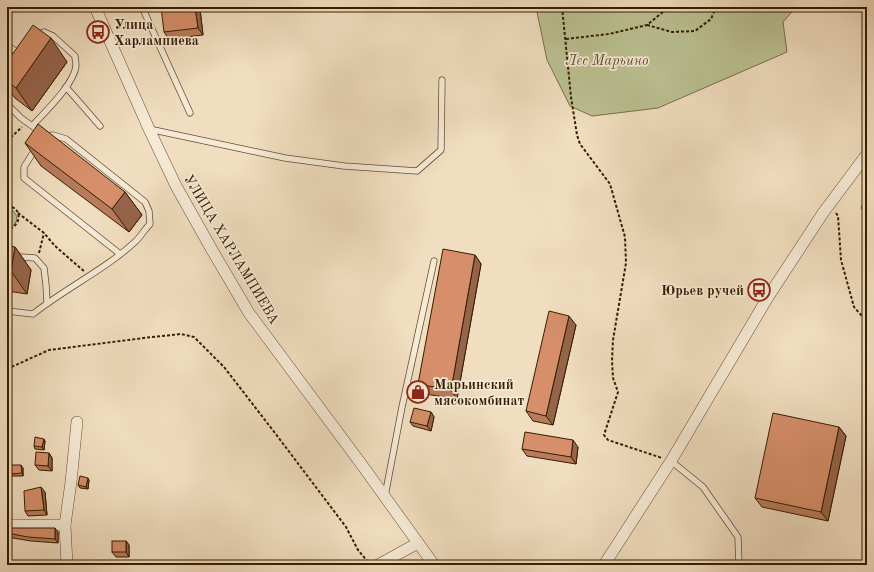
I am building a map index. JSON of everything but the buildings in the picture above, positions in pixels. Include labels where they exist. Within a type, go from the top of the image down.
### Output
[{"type":"street","name":"УЛИЦА ХАРЛАМПИЕВА","points":[[95,7],[148,129],[176,186],[249,313],[434,565]]},
{"type":"street","points":[[604,565],[671,461],[768,297],[830,205],[867,154]]},
{"type":"street","points":[[68,565],[65,525],[77,422]]},
{"type":"street","points":[[7,525],[65,525]]},
{"type":"street","points":[[378,565],[418,543]]},
{"type":"lane","points":[[7,14],[13,7]]},
{"type":"lane","points":[[142,7],[190,113]]},
{"type":"lane","points":[[34,37],[44,32],[53,36],[75,56],[76,65],[72,78],[66,87],[34,125]]},
{"type":"lane","points":[[7,44],[19,57],[25,49]]},
{"type":"lane","points":[[148,129],[285,158],[344,166],[417,171],[441,150],[442,80]]},
{"type":"lane","points":[[66,87],[100,126]]},
{"type":"lane","points":[[7,104],[46,136]]},
{"type":"lane","points":[[7,311],[33,314],[120,254],[137,240],[150,224],[149,211],[145,202],[66,139],[53,135],[46,136],[24,167],[24,178],[120,254]]},
{"type":"lane","points":[[7,256],[35,258],[44,268],[47,303]]},
{"type":"lane","points":[[385,498],[402,407],[434,261]]},
{"type":"lane","points":[[671,461],[703,487],[738,537],[740,565]]},
{"type":"path","points":[[562,7],[571,97],[577,135],[580,144],[610,184],[625,237],[626,263],[613,340],[612,361],[614,378],[618,392],[604,435],[608,440],[671,461]]},
{"type":"path","points":[[566,39],[609,34],[647,25],[669,7]]},
{"type":"path","points":[[647,25],[672,32],[695,31],[711,19],[716,7]]},
{"type":"path","points":[[7,141],[28,122]]},
{"type":"path","points":[[830,205],[838,216],[841,260],[854,307],[867,322]]},
{"type":"path","points":[[7,206],[15,209],[44,233],[54,246],[84,269],[88,276]]},
{"type":"path","points":[[7,230],[13,228],[17,224],[19,219],[18,213]]},
{"type":"path","points":[[35,258],[39,255],[44,233]]},
{"type":"path","points":[[7,369],[49,350],[182,334],[194,337],[224,367],[275,433],[346,527],[358,550],[370,565]]},
{"type":"green space","name":"Лес Марьино","points":[[536,7],[796,7],[783,22],[787,52],[658,108],[592,116],[570,106],[547,60]]},
{"type":"green space","points":[[867,192],[867,215],[861,208]]},
{"type":"green space","points":[[7,208],[14,212],[17,218],[16,222],[11,227],[7,228]]},
{"type":"waterway","points":[[863,7],[867,26]]},
{"type":"place","name":"Улица Харлампиева","points":[[98,32]]},
{"type":"place","name":"Юрьев ручей","points":[[759,290]]},
{"type":"place","name":"Марьинский мясокомбинат","points":[[418,392]]}]
